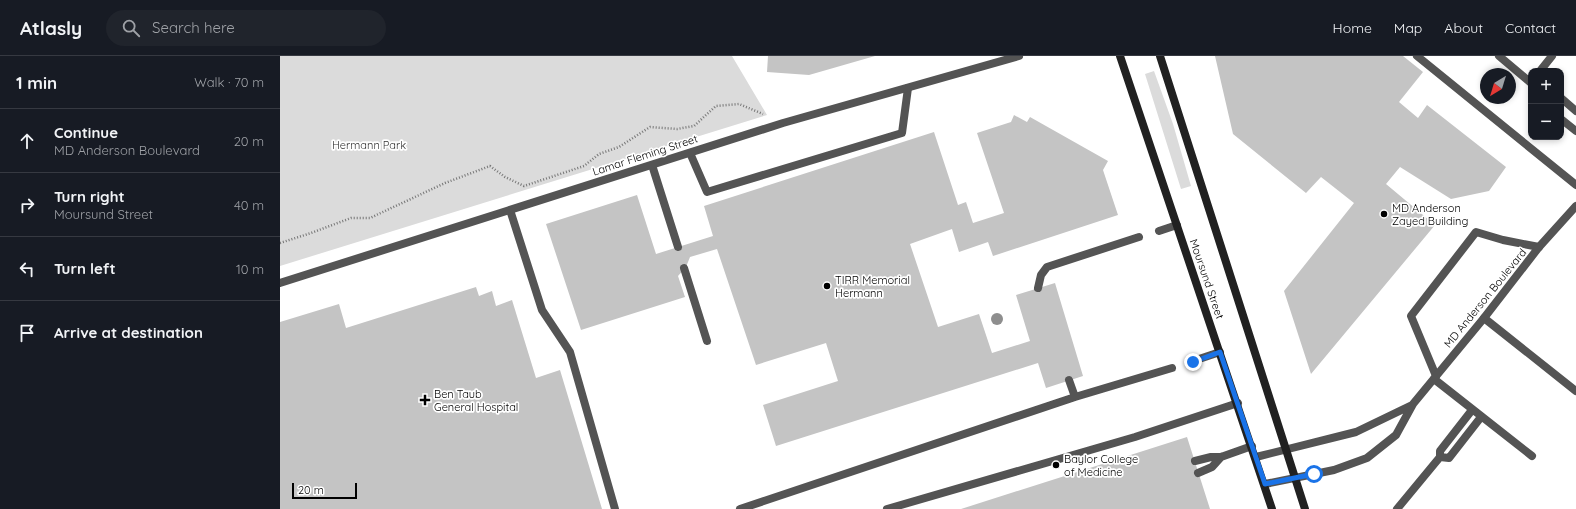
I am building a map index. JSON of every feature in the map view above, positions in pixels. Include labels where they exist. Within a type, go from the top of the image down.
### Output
[{"type":"street","name":"Lamar Fleming Street","points":[[280,283],[783,123],[1019,56]]},
{"type":"street","name":"Moursund Street","points":[[1120,56],[1256,456],[1272,509]]},
{"type":"street","name":"Moursund Street","points":[[1160,56],[1305,509]]},
{"type":"street","points":[[1417,56],[1576,185]]},
{"type":"street","points":[[1500,56],[1528,80]]},
{"type":"street","points":[[1542,68],[1552,56]]},
{"type":"street","points":[[690,153],[707,192],[902,133],[908,88]]},
{"type":"street","points":[[1564,101],[1576,111]]},
{"type":"street","points":[[1564,121],[1576,131]]},
{"type":"street","points":[[652,165],[678,247]]},
{"type":"street","name":"MD Anderson Boulevard","points":[[1265,484],[1334,470],[1367,458],[1396,435],[1413,404],[1484,318],[1539,247],[1576,206]]},
{"type":"street","points":[[510,210],[542,310],[570,352],[615,509]]},
{"type":"street","points":[[1159,232],[1177,225]]},
{"type":"street","points":[[1532,456],[1472,410],[1435,378],[1412,316],[1476,232],[1503,240],[1539,247]]},
{"type":"street","points":[[1038,288],[1041,275],[1047,267],[1140,237]]},
{"type":"street","points":[[684,268],[707,340]]},
{"type":"street","points":[[1484,318],[1576,391]]},
{"type":"street","points":[[1193,362],[1220,352]]},
{"type":"street","points":[[740,509],[1075,397],[1172,368]]},
{"type":"street","points":[[1069,380],[1075,397]]},
{"type":"street","points":[[887,509],[1135,437],[1238,403]]},
{"type":"street","name":"MD Anderson Boulevard","points":[[1256,456],[1356,432],[1413,404]]},
{"type":"street","points":[[1397,509],[1440,457],[1440,451],[1472,410]]},
{"type":"street","points":[[1440,457],[1449,458],[1481,416]]},
{"type":"street","points":[[1195,461],[1211,457],[1221,457],[1252,446]]},
{"type":"street","points":[[1198,473],[1212,467],[1221,457]]},
{"type":"path","points":[[280,243],[351,218],[370,218],[445,183],[490,166],[505,177],[524,186],[584,166],[599,154],[618,147],[650,127],[677,129],[694,126],[716,106],[739,104],[783,123]]},
{"type":"green space","name":"Hermann Park","points":[[280,56],[732,56],[767,115],[280,266]]},
{"type":"green space","points":[[1154,71],[1173,124],[1191,186],[1181,189],[1145,74]]},
{"type":"building","points":[[768,56],[875,56],[809,75],[767,72]]},
{"type":"building","name":"MD Anderson Zayed Building","points":[[1215,56],[1403,56],[1423,72],[1399,102],[1418,118],[1427,105],[1506,167],[1489,191],[1451,199],[1400,167],[1386,184],[1435,225],[1311,374],[1284,291],[1354,203],[1321,177],[1306,193],[1233,134]]},
{"type":"building","name":"TIRR Memorial Hermann","points":[[1014,115],[1027,122],[1030,117],[1108,161],[1103,170],[1118,215],[993,256],[988,242],[959,252],[952,229],[910,244],[938,327],[979,314],[992,353],[1030,341],[1016,295],[1055,283],[1083,376],[1046,388],[1038,363],[776,446],[763,405],[838,381],[826,343],[756,365],[717,249],[690,257],[686,267],[678,276],[685,297],[581,330],[546,224],[637,195],[656,254],[713,236],[704,206],[934,132],[958,205],[966,202],[973,223],[1004,213],[977,133],[1011,122]]},
{"type":"building","name":"Ben Taub General Hospital","points":[[476,287],[479,296],[492,291],[496,306],[512,300],[536,378],[560,370],[602,509],[280,509],[280,322],[339,304],[346,328]]},
{"type":"building","points":[[1187,437],[1210,509],[961,509]]},
{"type":"place","name":"MD Anderson Zayed Building","points":[[1384,214]]},
{"type":"place","name":"TIRR Memorial Hermann","points":[[827,286]]},
{"type":"place","name":"Ben Taub General Hospital","points":[[425,400]]},
{"type":"place","name":"Baylor College of Medicine","points":[[1056,465]]},
{"type":"route","points":[[1193,362],[1220,352],[1265,484],[1314,474]]}]
